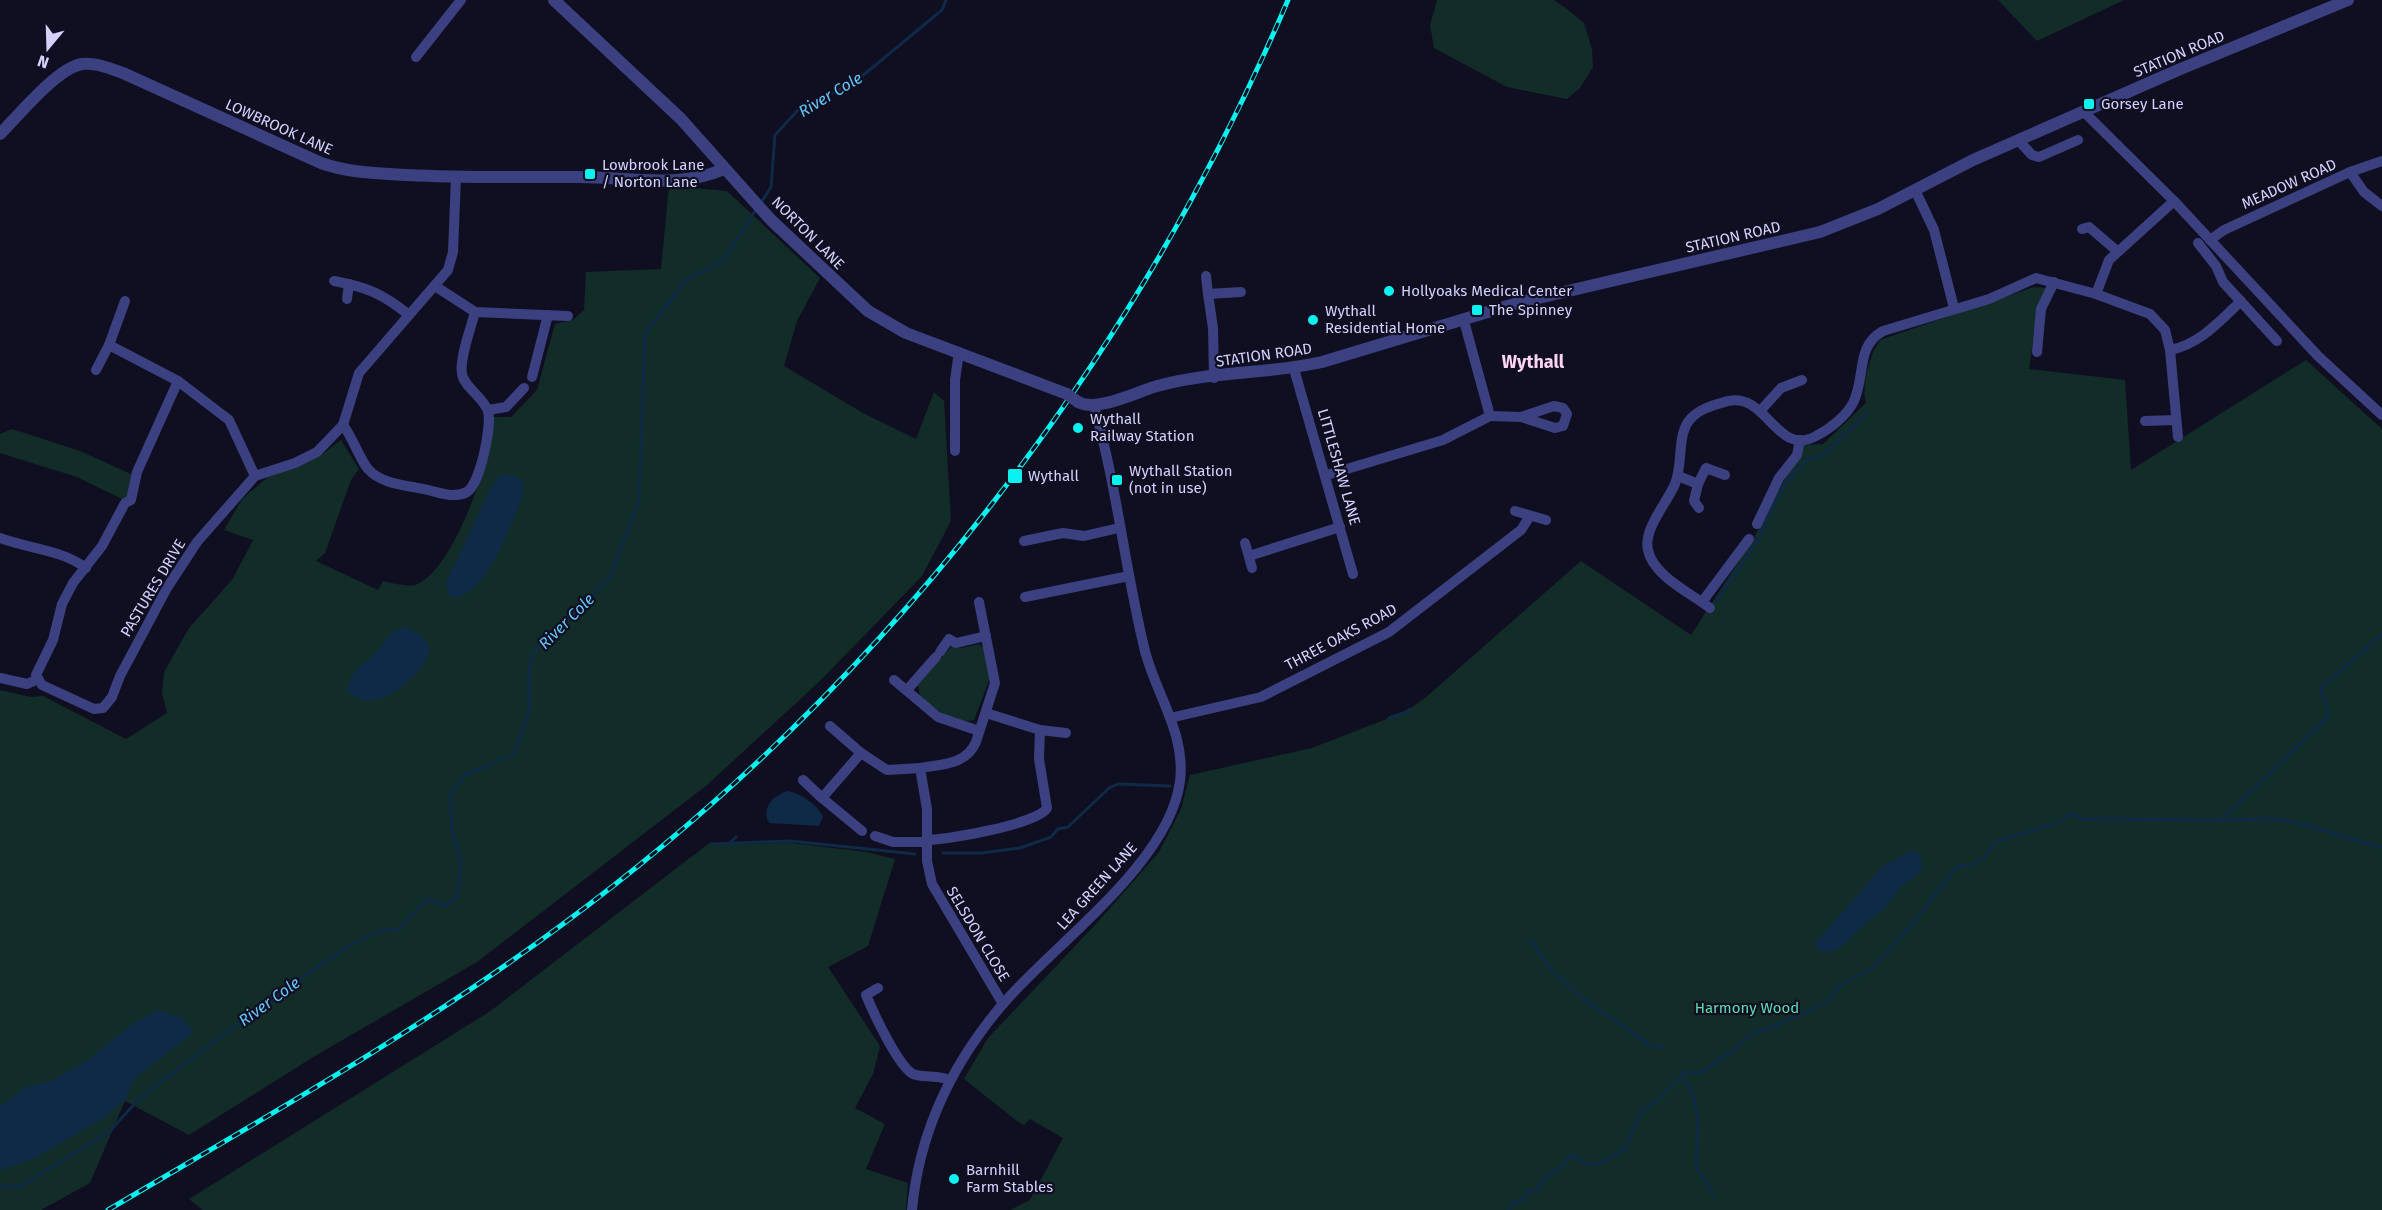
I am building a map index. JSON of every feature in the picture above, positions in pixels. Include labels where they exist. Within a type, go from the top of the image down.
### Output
[{"type":"street","points":[[416,57],[462,0]]},
{"type":"street","name":"NORTON LANE","points":[[554,0],[681,119],[766,213],[868,312],[895,328],[1067,394],[1078,402],[1094,406]]},
{"type":"street","name":"STATION ROAD","points":[[1094,406],[1163,384],[1294,369],[1567,291],[1820,232],[1878,209],[1973,160],[2178,70],[2348,0]]},
{"type":"street","name":"LOWBROOK LANE","points":[[0,134],[61,74],[81,64],[92,64],[123,73],[336,169],[456,177],[603,177],[673,181],[707,177],[724,169]]},
{"type":"street","points":[[2084,112],[2174,201],[2318,356],[2382,415]]},
{"type":"street","points":[[2019,141],[2032,155],[2039,157],[2078,140]]},
{"type":"street","name":"MEADOW ROAD","points":[[2210,240],[2224,230],[2350,172],[2382,161]]},
{"type":"street","points":[[2350,172],[2364,192],[2382,206]]},
{"type":"street","name":"PASTURES DRIVE","points":[[38,679],[49,689],[94,709],[103,708],[112,696],[120,676],[167,588],[197,542],[255,476],[270,469],[295,463],[317,452],[343,425],[359,372],[435,286],[452,261],[456,177]]},
{"type":"street","points":[[1915,190],[1934,230],[1954,308]]},
{"type":"street","points":[[2096,294],[2109,260],[2174,201]]},
{"type":"street","points":[[2082,229],[2089,226],[2117,251]]},
{"type":"street","points":[[2198,243],[2216,266],[2223,282],[2277,341]]},
{"type":"street","points":[[1206,276],[1213,328],[1214,378]]},
{"type":"street","points":[[1749,539],[1706,605],[1659,569],[1648,551],[1647,541],[1652,527],[1678,476],[1685,429],[1693,417],[1704,409],[1731,400],[1742,400],[1761,410],[1779,432],[1800,440],[1817,436],[1845,414],[1854,402],[1865,349],[1874,336],[1989,298],[2036,278],[2096,294],[2150,315],[2158,321],[2165,330],[2170,350],[2178,437]]},
{"type":"street","points":[[333,280],[364,286],[387,298],[409,315]]},
{"type":"street","points":[[2037,352],[2041,309],[2054,282]]},
{"type":"street","points":[[347,299],[350,284]]},
{"type":"street","points":[[435,286],[475,312],[568,316]]},
{"type":"street","points":[[1208,294],[1241,292]]},
{"type":"street","points":[[96,370],[109,345],[125,301]]},
{"type":"street","points":[[2170,350],[2187,346],[2201,337],[2241,301]]},
{"type":"street","points":[[343,425],[354,440],[367,468],[379,477],[394,483],[457,496],[470,490],[476,479],[490,427],[488,410],[480,396],[462,377],[461,366],[475,312]]},
{"type":"street","points":[[532,377],[548,315]]},
{"type":"street","points":[[1464,321],[1490,416]]},
{"type":"street","points":[[109,345],[178,381],[229,420],[255,476]]},
{"type":"street","points":[[955,451],[955,380],[959,352]]},
{"type":"street","name":"LITTLESHAW LANE","points":[[1294,369],[1327,476],[1353,574]]},
{"type":"street","points":[[1761,410],[1782,387],[1802,380]]},
{"type":"street","points":[[0,678],[27,684],[38,679],[38,670],[53,640],[62,604],[102,546],[125,503],[131,500],[136,488],[137,472],[178,381]]},
{"type":"street","points":[[488,410],[506,407],[525,388]]},
{"type":"street","name":"LEA GREEN LANE","points":[[912,1210],[916,1179],[925,1142],[949,1080],[962,1059],[1003,1004],[1093,916],[1127,877],[1166,822],[1176,798],[1181,771],[1170,718],[1145,653],[1094,406]]},
{"type":"street","points":[[1327,476],[1443,440],[1490,416],[1521,417]]},
{"type":"street","points":[[2145,421],[2176,420]]},
{"type":"street","points":[[1757,524],[1779,478],[1797,455],[1800,440]]},
{"type":"street","points":[[1699,508],[1694,501],[1698,484],[1706,468],[1725,476]]},
{"type":"street","points":[[1678,476],[1698,484]]},
{"type":"street","points":[[1515,511],[1546,520]]},
{"type":"street","name":"THREE OAKS ROAD","points":[[1170,718],[1261,697],[1389,632],[1521,530],[1530,516]]},
{"type":"street","points":[[1249,556],[1340,527]]},
{"type":"street","points":[[1024,541],[1063,533],[1084,536],[1119,528]]},
{"type":"street","points":[[0,538],[25,547],[49,550],[71,557],[86,568]]},
{"type":"street","points":[[1245,543],[1252,568]]},
{"type":"street","points":[[1025,597],[1129,576]]},
{"type":"street","points":[[830,726],[861,753],[887,770],[920,768],[961,759],[973,749],[986,713],[995,672],[979,602]]},
{"type":"street","points":[[907,690],[950,639],[956,643],[986,636]]},
{"type":"street","points":[[894,680],[938,717],[979,731]]},
{"type":"street","points":[[986,713],[1040,730],[1066,733]]},
{"type":"street","points":[[875,836],[893,842],[940,840],[1005,827],[1040,816],[1044,813],[1047,803],[1039,759],[1040,730]]},
{"type":"street","points":[[822,798],[861,753]]},
{"type":"street","name":"SELSDON CLOSE","points":[[920,768],[927,809],[926,841],[932,884],[1003,1004]]},
{"type":"street","points":[[803,780],[862,831]]},
{"type":"street","points":[[878,988],[866,995],[875,1018],[908,1070],[918,1076],[932,1075],[949,1080]]},
{"type":"green space","points":[[1437,0],[1554,0],[1584,23],[1592,49],[1593,67],[1580,88],[1567,99],[1507,87],[1434,48],[1430,25]]},
{"type":"green space","points":[[1998,0],[2124,0],[2037,41]]},
{"type":"green space","points":[[669,186],[727,191],[820,278],[797,321],[784,366],[863,413],[916,439],[934,392],[944,401],[951,521],[922,576],[820,681],[707,785],[477,962],[315,1056],[189,1135],[125,1101],[90,1183],[41,1210],[0,1210],[0,690],[31,697],[43,696],[126,739],[167,713],[162,693],[164,672],[189,628],[232,580],[253,540],[224,530],[242,499],[269,476],[320,456],[341,440],[359,469],[351,480],[325,553],[316,561],[378,590],[383,581],[415,585],[429,576],[457,536],[469,510],[487,457],[493,417],[511,417],[537,390],[555,324],[573,320],[584,310],[586,272],[661,269]]},
{"type":"green space","name":"Harmony Wood","points":[[2034,287],[2046,288],[2038,305],[2029,369],[2125,380],[2131,470],[2306,360],[2382,429],[2382,1210],[1010,1210],[1030,1200],[1063,1138],[1030,1119],[1024,1125],[1017,1121],[964,1079],[988,1038],[1095,925],[1159,852],[1181,809],[1190,775],[1312,748],[1405,712],[1425,698],[1581,561],[1691,635],[1752,541],[1803,445],[1823,444],[1866,403],[1867,370],[1880,340]]},
{"type":"green space","points":[[12,429],[80,451],[133,475],[129,496],[122,499],[77,477],[0,453],[0,434]]},
{"type":"green space","points":[[979,644],[984,648],[990,678],[974,720],[952,718],[920,696],[918,685],[952,646],[961,648]]},
{"type":"green space","points":[[792,843],[866,852],[895,859],[868,946],[828,967],[880,1046],[873,1074],[855,1108],[885,1124],[866,1169],[908,1183],[906,1210],[203,1210],[189,1199],[489,1012],[708,844]]},
{"type":"water","points":[[501,475],[513,475],[520,479],[523,487],[522,498],[504,541],[487,572],[466,593],[454,598],[448,593],[446,583],[488,493]]},
{"type":"water","points":[[404,627],[419,634],[429,647],[428,656],[421,667],[399,689],[385,697],[371,701],[358,699],[347,690],[353,675],[392,632]]},
{"type":"water","points":[[787,791],[803,797],[817,808],[823,817],[819,826],[770,823],[766,814],[769,805],[774,798]]},
{"type":"water","points":[[1911,851],[1917,851],[1922,863],[1921,872],[1902,886],[1880,913],[1859,929],[1844,945],[1831,952],[1819,951],[1815,943],[1883,866]]},
{"type":"water","points":[[158,1010],[181,1017],[194,1032],[134,1079],[125,1100],[105,1117],[35,1158],[0,1170],[0,1106],[27,1087],[54,1080],[89,1059],[132,1024]]},
{"type":"waterway","name":"River Cole","points":[[761,203],[771,187],[775,135],[798,110],[855,82],[942,10],[946,0]]},
{"type":"waterway","name":"River Cole","points":[[0,1186],[19,1187],[108,1133],[141,1097],[271,999],[350,945],[381,930],[400,929],[426,899],[445,905],[457,897],[461,864],[452,830],[450,795],[465,775],[514,754],[529,713],[529,671],[532,654],[610,577],[639,500],[645,334],[686,280],[723,261],[757,208]]},
{"type":"waterway","points":[[1716,601],[1759,539],[1774,504],[1788,480],[1807,460],[1824,454],[1868,413]]},
{"type":"waterway","points":[[1684,1072],[1701,1073],[1735,1049],[1752,1033],[1770,1028],[1828,1002],[1839,986],[1872,968],[1914,922],[1957,866],[1970,865],[1984,858],[1995,842],[2057,823],[2072,813],[2079,819],[2221,820],[2329,716],[2321,688],[2382,634]]},
{"type":"waterway","points":[[1405,712],[1411,709]]},
{"type":"waterway","points":[[1389,718],[1403,713]]},
{"type":"waterway","points":[[943,853],[981,853],[1020,848],[1051,837],[1058,829],[1068,827],[1109,788],[1118,784],[1170,786]]},
{"type":"waterway","points":[[2221,820],[2278,819],[2303,824],[2382,848]]},
{"type":"waterway","points":[[729,844],[736,837]]},
{"type":"waterway","points":[[711,844],[791,841],[915,854]]},
{"type":"waterway","points":[[1530,939],[1553,972],[1580,996],[1651,1046],[1663,1047]]},
{"type":"waterway","points":[[1508,1210],[1514,1202],[1523,1200],[1528,1191],[1538,1189],[1546,1178],[1563,1166],[1570,1156],[1575,1156],[1585,1164],[1597,1165],[1625,1149],[1641,1111],[1654,1103],[1683,1074]]},
{"type":"waterway","points":[[1681,1076],[1690,1086],[1698,1117],[1696,1166],[1714,1196]]},
{"type":"railway","points":[[108,1210],[396,1038],[508,963],[563,924],[679,832],[789,732],[892,624],[987,510],[1075,390],[1154,265],[1225,135],[1288,0]]},
{"type":"place","name":"Gorsey Lane","points":[[2089,104]]},
{"type":"place","name":"Lowbrook Lane / Norton Lane","points":[[590,174]]},
{"type":"place","name":"Hollyoaks Medical Center","points":[[1389,291]]},
{"type":"place","name":"The Spinney","points":[[1477,310]]},
{"type":"place","name":"Wythall Residential Home","points":[[1313,320]]},
{"type":"place","name":"Wythall Railway Station","points":[[1078,428]]},
{"type":"place","name":"Wythall","points":[[1015,476]]},
{"type":"place","name":"Wythall Station (not in use)","points":[[1117,480]]},
{"type":"place","name":"Barnhill Farm Stables","points":[[954,1179]]},
{"type":"district","name":"Wythall","points":[[1533,362]]}]
